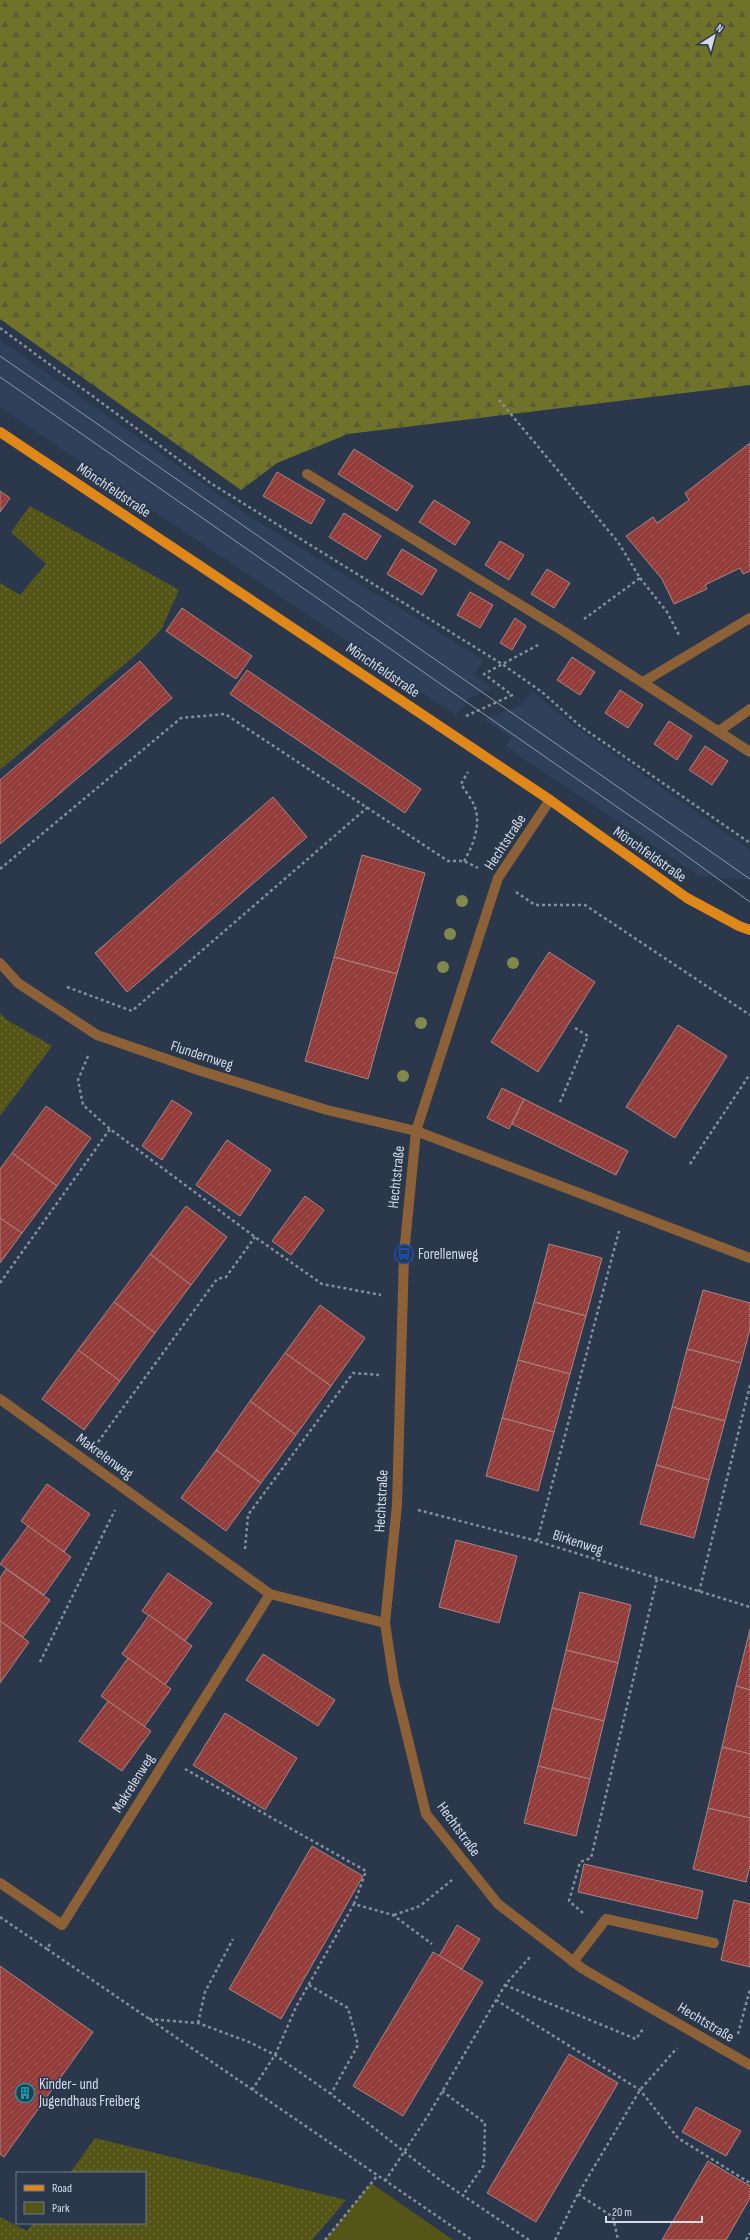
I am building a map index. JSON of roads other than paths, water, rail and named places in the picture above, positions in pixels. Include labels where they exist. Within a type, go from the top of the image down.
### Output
[{"type":"main road","name":"Mönchfeldstraße","points":[[0,432],[550,800],[687,898],[739,926],[750,930]]},
{"type":"street","points":[[308,474],[563,631],[750,752]]},
{"type":"street","points":[[643,682],[750,618]]},
{"type":"street","points":[[719,731],[750,709]]},
{"type":"street","name":"Hechtstraße","points":[[550,800],[498,878],[416,1131],[404,1254],[397,1505],[385,1623],[394,1682],[426,1814],[498,1904],[583,1969],[750,2065]]},
{"type":"street","name":"Flundernweg","points":[[0,963],[18,983],[97,1035],[201,1071],[327,1110],[416,1131]]},
{"type":"street","points":[[416,1131],[750,1258]]},
{"type":"street","name":"Makrelenweg","points":[[0,1399],[270,1594],[385,1623]]},
{"type":"street","name":"Makrelenweg","points":[[0,1883],[62,1925],[270,1594]]},
{"type":"street","points":[[574,1962],[606,1919],[714,1943]]},
{"type":"tram line","points":[[0,356],[750,879]]},
{"type":"tram line","points":[[0,377],[666,841],[750,902]]},
{"type":"place","name":"Forellenweg","points":[[404,1254]]},
{"type":"place","name":"Kinder- und Jugendhaus Freiberg","points":[[25,2093]]}]
